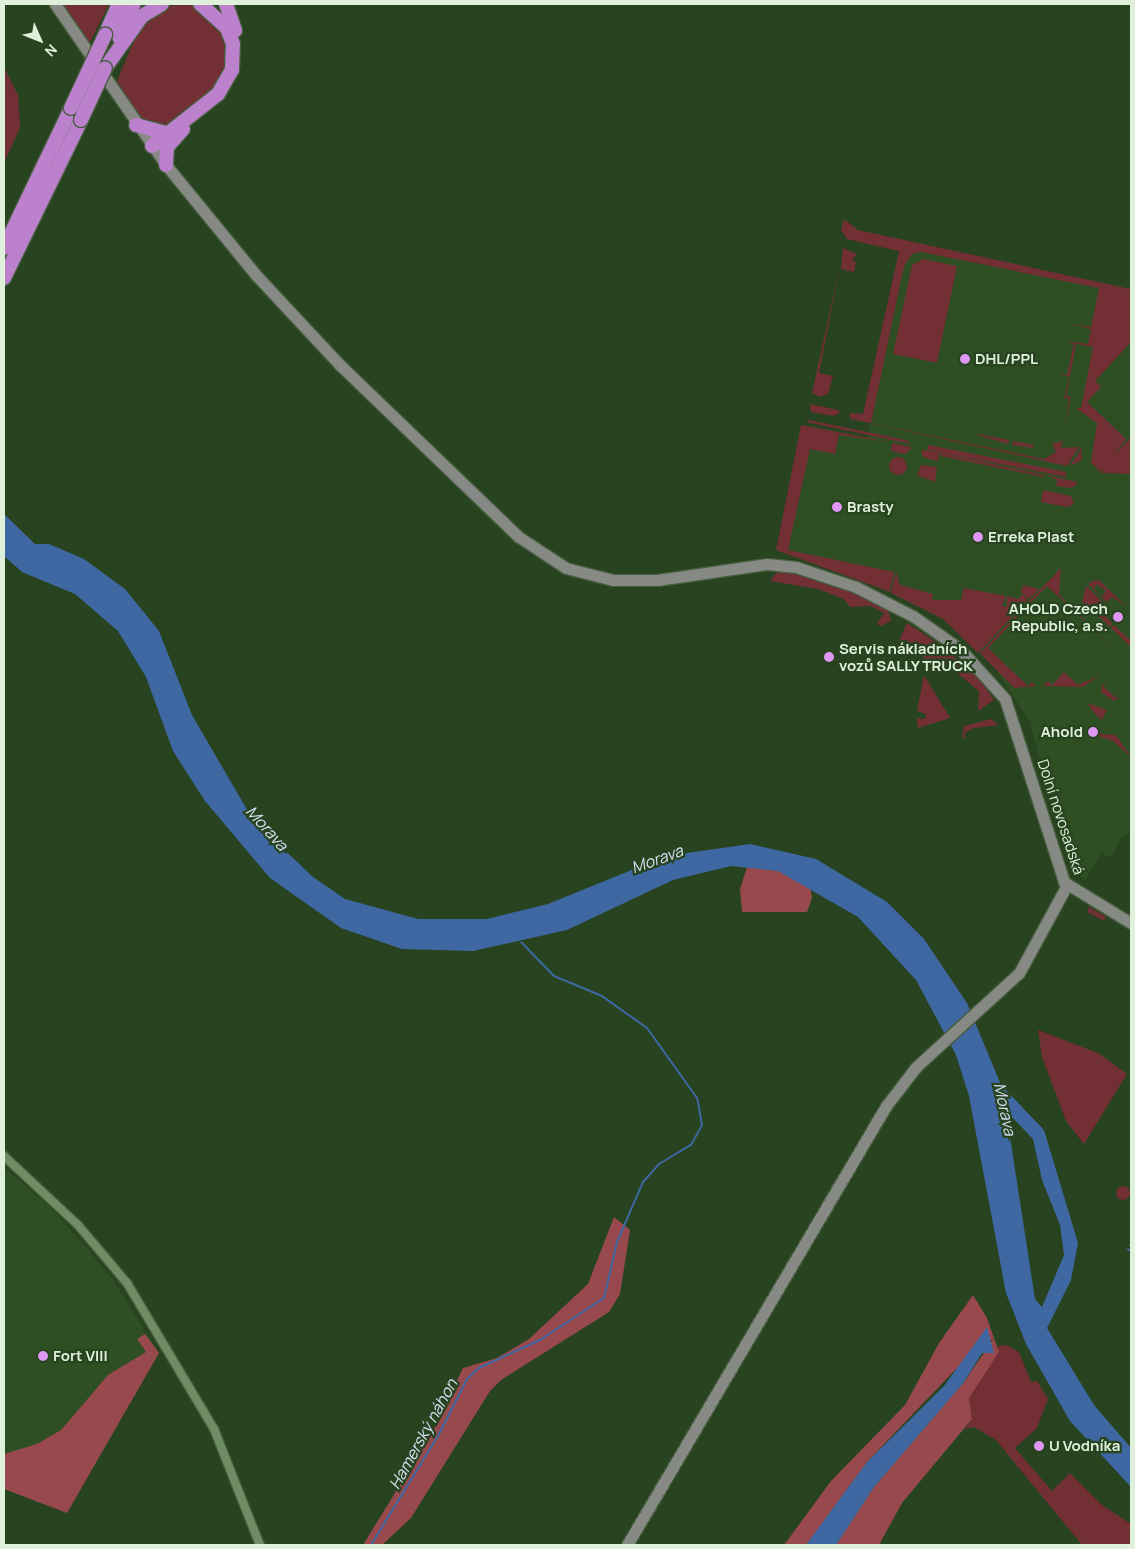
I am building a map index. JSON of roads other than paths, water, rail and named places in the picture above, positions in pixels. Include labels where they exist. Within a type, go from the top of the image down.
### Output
[{"type":"highway","points":[[4,248],[119,4]]},
{"type":"highway","points":[[4,278],[115,49],[134,4]]},
{"type":"highway","points":[[115,49],[142,16],[162,4]]},
{"type":"highway","points":[[166,165],[170,135],[218,94],[232,70],[233,44],[228,28],[200,4]]},
{"type":"highway","points":[[152,146],[220,98],[236,73],[239,48],[226,4]]},
{"type":"highway","points":[[136,124],[170,135]]},
{"type":"main road","name":"Dolní novosadská","points":[[55,4],[166,165],[312,336],[501,522],[541,554],[576,572],[625,581],[767,564],[818,573],[880,597],[930,627],[983,672],[1014,719],[1067,885],[1131,923]]},
{"type":"main road","points":[[627,1545],[879,1117],[921,1063],[993,1000],[1026,965],[1067,885]]},
{"type":"street","points":[[4,1156],[78,1225],[127,1284],[214,1429],[260,1545]]},
{"type":"water","name":"Morava","points":[[4,514],[35,544],[49,544],[84,559],[125,589],[159,631],[192,715],[253,820],[313,877],[345,899],[418,919],[487,919],[548,904],[666,856],[750,844],[816,859],[887,902],[924,939],[967,1003],[1001,1085],[1044,1130],[1078,1243],[1071,1280],[1047,1328],[1094,1405],[1131,1448],[1131,1487],[1070,1421],[1026,1344],[1006,1293],[969,1096],[956,1055],[916,980],[858,917],[778,871],[731,866],[673,880],[567,930],[473,951],[402,949],[341,928],[270,878],[205,801],[173,751],[146,677],[118,631],[75,594],[22,572],[4,556]],"holes":[[[1013,1118],[1033,1139],[1042,1180],[1060,1225],[1064,1255],[1042,1307],[1035,1299],[1008,1124]]]},
{"type":"water","points":[[987,1327],[994,1353],[982,1353],[964,1382],[874,1487],[836,1545],[806,1545],[867,1462],[944,1386]]},
{"type":"waterway","name":"Hamerský náhon","points":[[371,1545],[439,1434],[467,1379],[479,1368],[540,1340],[604,1298],[617,1242],[643,1182],[659,1164],[691,1145],[702,1125],[697,1098],[647,1028],[602,996],[554,976],[521,942]]},
{"type":"place","name":"DHL/PPL","points":[[965,359]]},
{"type":"place","name":"Brasty","points":[[837,507]]},
{"type":"place","name":"Erreka Plast","points":[[978,537]]},
{"type":"place","name":"AHOLD Czech Republic, a.s.","points":[[1118,617]]},
{"type":"place","name":"Servis nákladních vozů SALLY TRUCK","points":[[829,657]]},
{"type":"place","name":"Ahold","points":[[1093,732]]},
{"type":"place","name":"Fort VIII","points":[[43,1356]]},
{"type":"place","name":"U Vodníka","points":[[1039,1446]]}]
